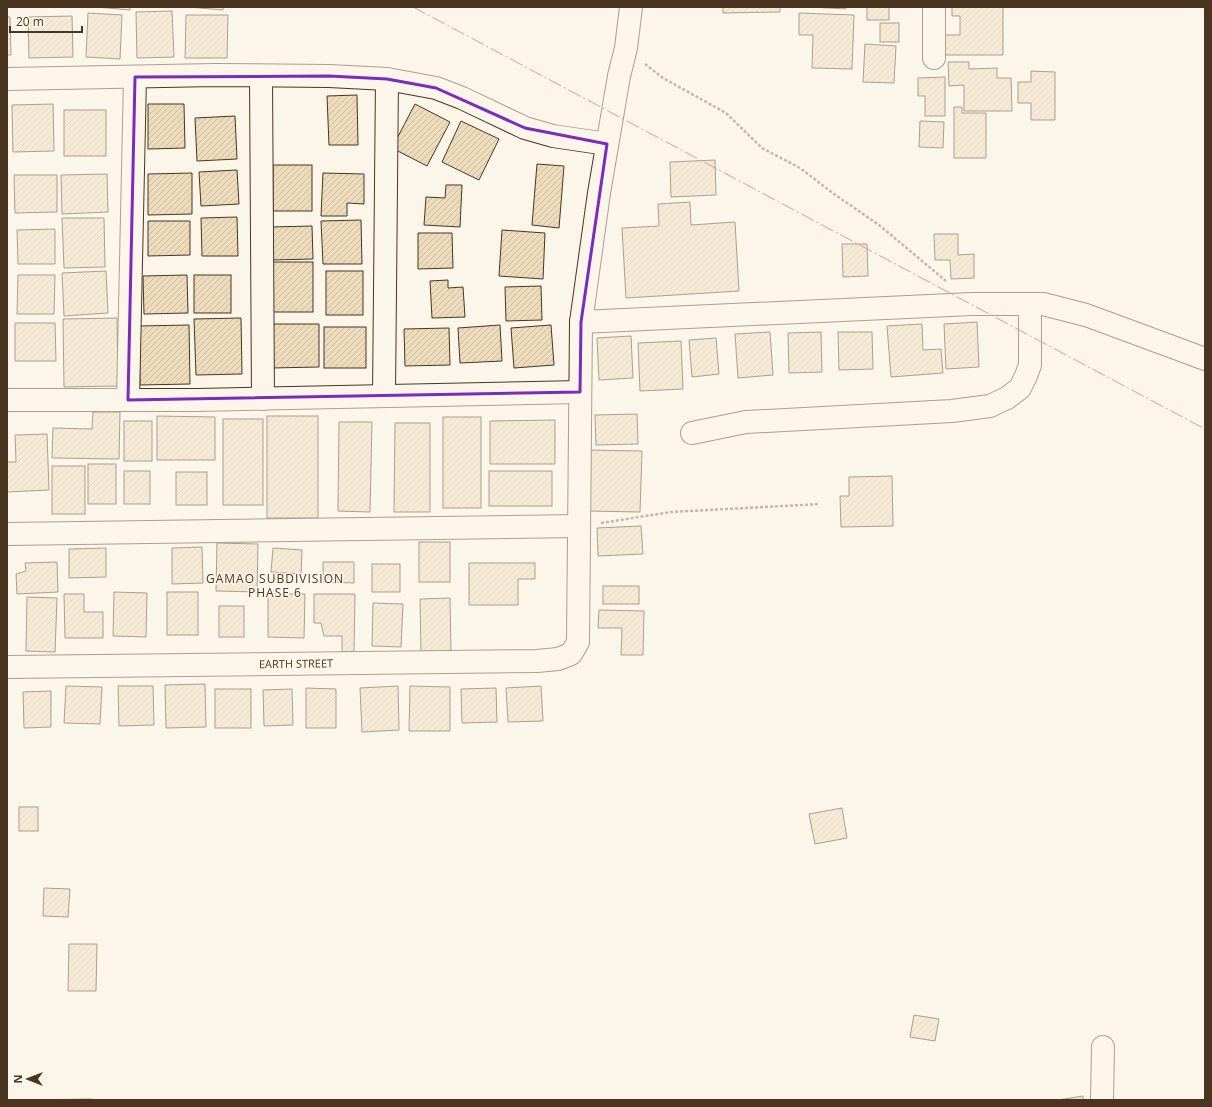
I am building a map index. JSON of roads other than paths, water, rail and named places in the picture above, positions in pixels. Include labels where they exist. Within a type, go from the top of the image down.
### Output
[{"type":"street","points":[[7,534],[579,526],[581,322],[588,266],[619,76],[626,48],[631,7]]},
{"type":"street","points":[[934,7],[934,58]]},
{"type":"street","points":[[7,79],[215,75],[329,76],[387,79],[436,88],[462,98],[525,128],[553,136],[608,144]]},
{"type":"street","points":[[261,76],[263,399]]},
{"type":"street","points":[[128,400],[135,77]]},
{"type":"street","points":[[384,396],[387,79]]},
{"type":"street","points":[[581,322],[972,304],[1042,304],[1086,315],[1205,359]]},
{"type":"street","points":[[692,433],[746,422],[952,411],[990,406],[1007,398],[1020,388],[1026,376],[1030,365],[1030,304]]},
{"type":"street","points":[[7,400],[263,399],[580,392]]},
{"type":"street","name":"EARTH STREET","points":[[7,667],[537,661],[558,659],[571,654],[578,642],[579,526]]},
{"type":"street","points":[[1102,1100],[1103,1047]]},
{"type":"district","name":"GAMAO SUBDIVISION PHASE 6","points":[[275,586]]}]
